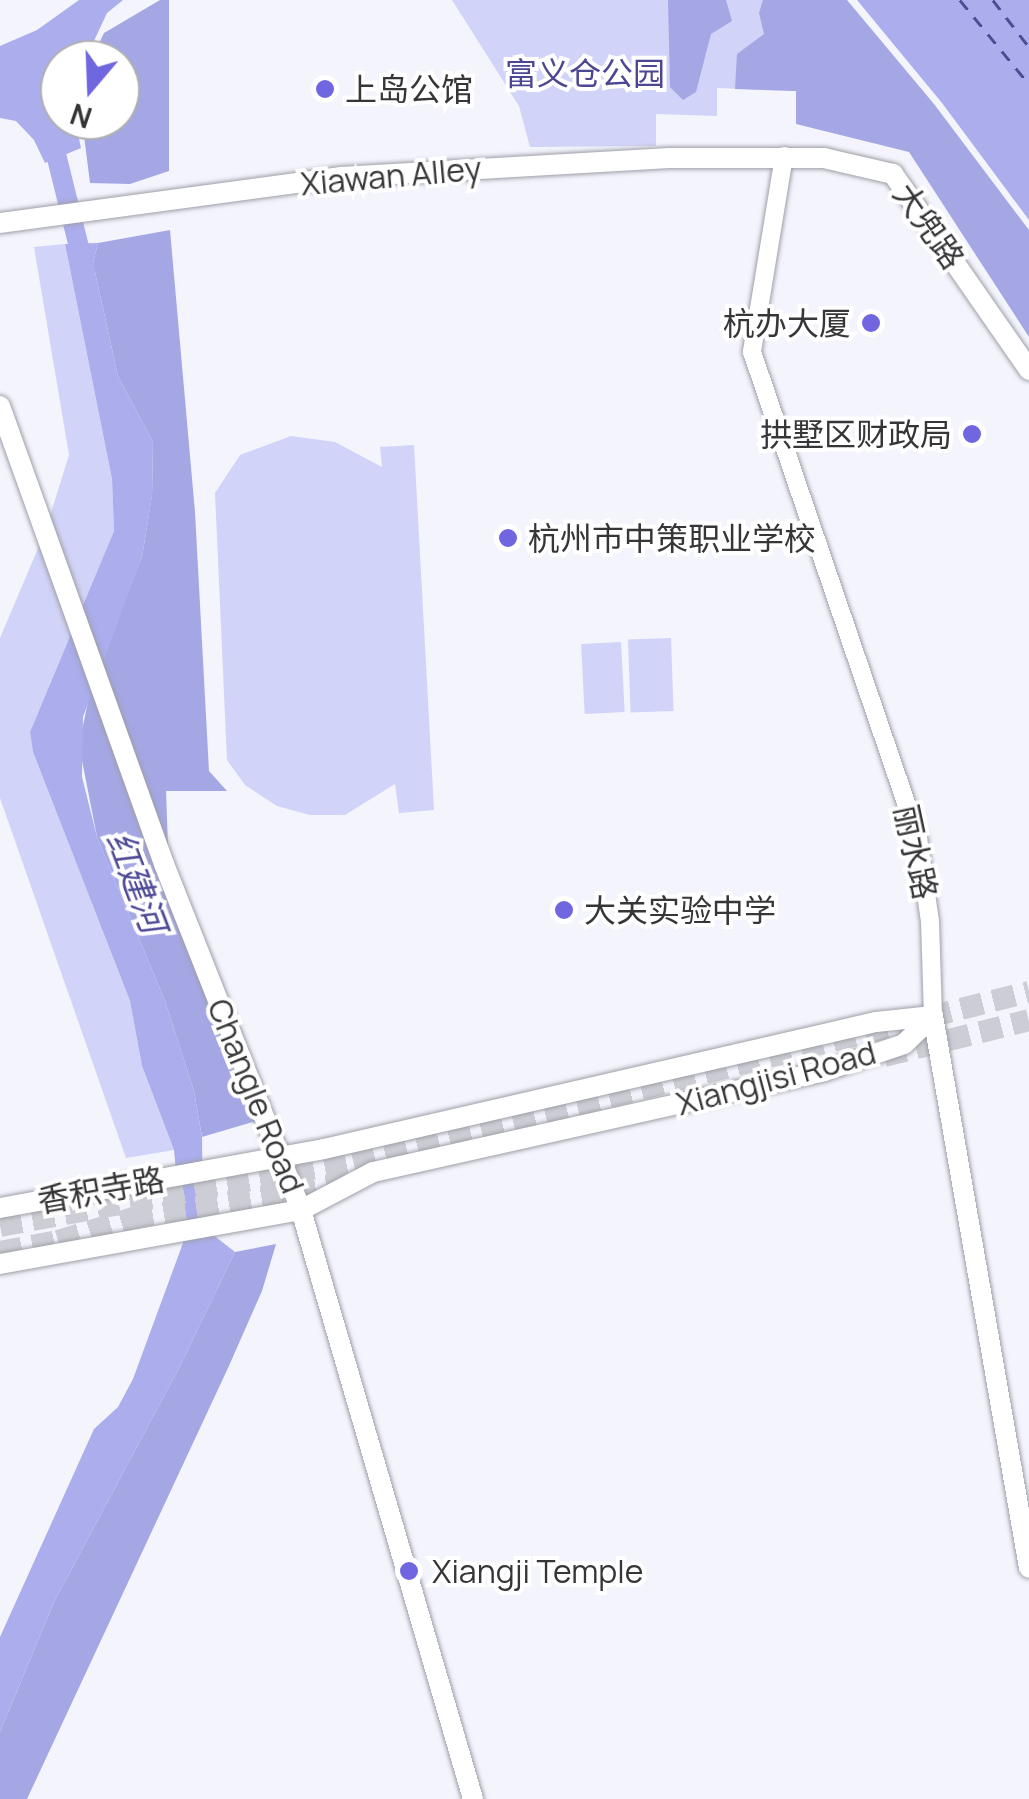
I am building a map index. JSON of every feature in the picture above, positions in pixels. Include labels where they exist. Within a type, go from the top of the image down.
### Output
[{"type":"street","name":"Xiawan Alley","points":[[0,223],[150,206],[341,177],[464,168],[784,156]]},
{"type":"street","name":"大兜路","points":[[784,156],[824,158],[893,174],[1029,370]]},
{"type":"street","name":"丽水路","points":[[784,156],[752,352],[918,838],[930,921],[933,1016],[1029,1568]]},
{"type":"street","name":"Changle Road","points":[[0,406],[164,864],[278,1158],[302,1210],[473,1799]]},
{"type":"street","name":"Xiangjisi Road","points":[[202,1172],[876,1022],[933,1016]]},
{"type":"street","name":"Xiangjisi Road","points":[[0,1264],[302,1210],[373,1172],[824,1071],[904,1044],[933,1016]]},
{"type":"street","name":"香积寺路","points":[[0,1208],[202,1172]]},
{"type":"green space","name":"富义仓公园","points":[[452,0],[847,0],[796,124],[796,91],[717,88],[717,116],[656,114],[656,146],[530,147],[519,106]]},
{"type":"green space","points":[[65,244],[112,479],[114,531],[30,732],[33,752],[130,1001],[142,1066],[174,1150],[126,1158],[0,798],[0,638],[45,532],[69,455],[34,247]]},
{"type":"green space","points":[[291,436],[335,442],[382,467],[380,447],[414,445],[434,810],[399,813],[395,784],[345,815],[310,815],[277,806],[245,785],[227,760],[215,493],[240,455]]},
{"type":"green space","points":[[671,638],[674,711],[631,712],[628,640]]},
{"type":"green space","points":[[621,642],[625,712],[585,714],[581,644]]},
{"type":"shaded area","points":[[79,0],[123,0],[107,13],[94,40],[40,40],[40,140],[79,140],[81,148],[45,163],[34,140],[16,121],[0,118],[0,46],[37,30]]},
{"type":"shaded area","points":[[160,0],[169,0],[169,171],[130,184],[90,183],[85,140],[140,140],[140,40],[101,40],[104,33]]},
{"type":"shaded area","points":[[668,0],[726,0],[732,21],[711,34],[696,92],[683,100],[670,87]]},
{"type":"shaded area","points":[[763,0],[847,0],[934,104],[1029,230],[1029,337],[909,152],[796,124],[796,91],[735,89],[737,54],[764,34],[759,13]]},
{"type":"shaded area","points":[[857,0],[1029,0],[1029,220],[942,103]]},
{"type":"shaded area","points":[[170,230],[195,512],[209,771],[227,791],[166,791],[169,873],[273,1116],[202,1137],[194,1091],[165,1001],[97,837],[79,745],[92,682],[142,557],[152,495],[153,442],[118,376],[93,263],[98,243]]},
{"type":"shaded area","points":[[98,243],[93,263],[118,376],[153,442],[152,496],[142,557],[83,717],[82,777],[97,837],[165,1001],[194,1091],[202,1137],[203,1227],[235,1252],[179,1368],[54,1602],[0,1732],[0,1637],[94,1429],[118,1407],[133,1379],[183,1243],[174,1150],[142,1066],[130,1001],[33,752],[30,732],[114,531],[112,479],[65,244]]},
{"type":"shaded area","points":[[276,1244],[262,1291],[228,1368],[27,1799],[0,1799],[0,1732],[54,1602],[179,1368],[235,1252]]},
{"type":"waterway","name":"红建河","points":[[52,140],[85,271]]},
{"type":"ferry route","points":[[960,0],[1029,84]]},
{"type":"ferry route","points":[[993,0],[1029,47]]},
{"type":"tunnel","points":[[0,1226],[353,1161],[1029,992]]},
{"type":"tunnel","points":[[884,1056],[1029,1020]]},
{"type":"tunnel","points":[[131,1218],[356,1181]]},
{"type":"tunnel","points":[[0,1252],[58,1241],[137,1217]]},
{"type":"place","name":"上岛公馆","points":[[325,89]]},
{"type":"place","name":"杭办大厦","points":[[871,323]]},
{"type":"place","name":"拱墅区财政局","points":[[972,434]]},
{"type":"place","name":"杭州市中策职业学校","points":[[508,538]]},
{"type":"place","name":"大关实验中学","points":[[564,910]]},
{"type":"place","name":"Xiangji Temple","points":[[409,1571]]}]
